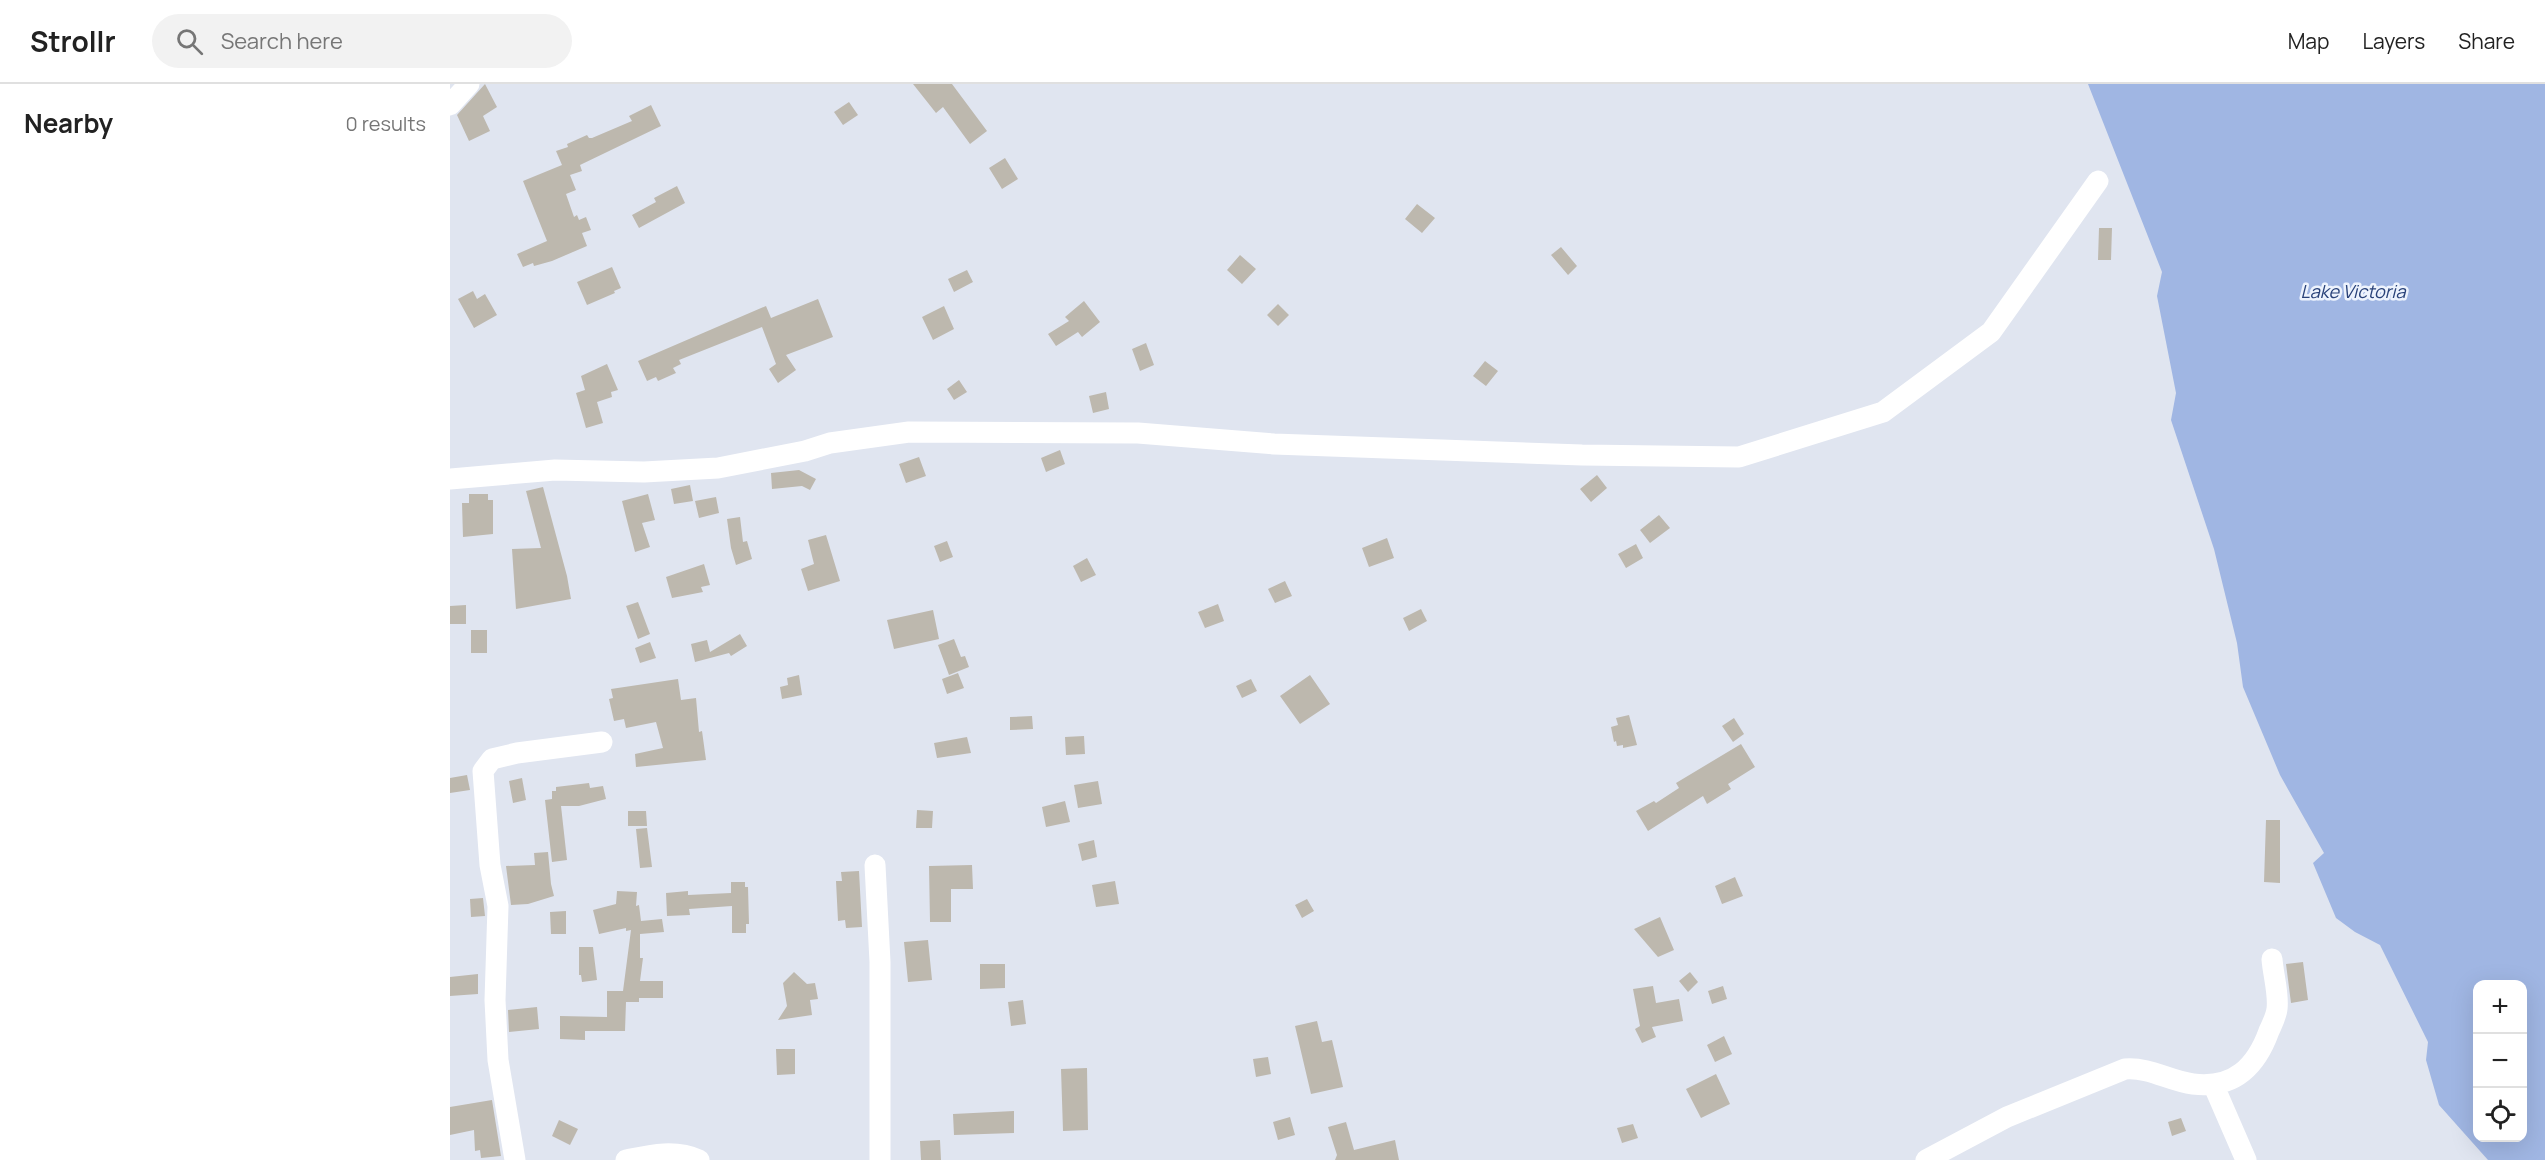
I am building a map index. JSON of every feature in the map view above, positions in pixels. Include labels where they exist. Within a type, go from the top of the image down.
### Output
[{"type":"street","points":[[450,105],[469,84]]},
{"type":"street","points":[[450,479],[555,470],[644,472],[718,468],[830,443],[909,432],[1138,433],[1274,444],[1582,455],[1739,457],[1883,412],[1991,332],[2098,181]]},
{"type":"street","points":[[515,1160],[498,1060],[495,999],[498,906],[490,865],[483,771],[492,759],[517,753],[602,742]]},
{"type":"street","points":[[875,865],[880,962],[880,1160]]},
{"type":"street","points":[[1926,1160],[2007,1117],[2126,1069],[2139,1068],[2192,1084],[2213,1084],[2246,1071],[2258,1057],[2277,1009],[2272,959]]},
{"type":"street","points":[[2213,1084],[2246,1160]]},
{"type":"street","points":[[626,1160],[664,1153],[688,1155],[699,1160]]},
{"type":"water","name":"Lake Victoria","points":[[2088,84],[2545,84],[2545,1160],[2488,1160],[2439,1105],[2426,1060],[2428,1042],[2380,945],[2355,932],[2336,918],[2313,863],[2324,853],[2280,775],[2243,687],[2237,643],[2214,549],[2171,420],[2176,393],[2157,296],[2162,272]]},
{"type":"building","points":[[485,84],[497,107],[483,116],[490,131],[469,141],[457,115]]},
{"type":"building","points":[[913,84],[952,84],[987,131],[970,144],[943,107],[936,113]]},
{"type":"building","points":[[849,102],[858,115],[843,125],[834,112]]},
{"type":"building","points":[[651,105],[661,126],[580,165],[582,171],[570,175],[576,190],[566,194],[574,217],[577,215],[579,220],[586,217],[591,230],[582,233],[587,246],[552,261],[534,266],[533,263],[523,267],[517,254],[547,241],[523,181],[562,165],[556,151],[568,147],[567,144],[587,135],[592,138],[632,121],[629,116]]},
{"type":"building","points":[[1005,158],[1018,179],[1002,189],[989,168]]},
{"type":"building","points":[[677,186],[685,203],[639,228],[632,215],[656,202],[654,198]]},
{"type":"building","points":[[1417,204],[1435,218],[1422,233],[1405,219]]},
{"type":"building","points":[[2099,228],[2112,228],[2111,260],[2098,260]]},
{"type":"building","points":[[1561,247],[1577,266],[1568,275],[1551,255]]},
{"type":"building","points":[[1240,255],[1256,269],[1242,284],[1227,270]]},
{"type":"building","points":[[612,267],[621,288],[587,305],[577,282]]},
{"type":"building","points":[[967,270],[973,282],[954,292],[948,279]]},
{"type":"building","points":[[473,291],[477,299],[485,294],[497,315],[474,328],[458,299]]},
{"type":"building","points":[[818,299],[833,337],[786,355],[796,370],[778,383],[769,369],[776,364],[762,327],[679,360],[681,364],[673,368],[676,373],[658,381],[656,377],[647,381],[638,361],[766,306],[771,318]]},
{"type":"building","points":[[1084,301],[1100,322],[1082,337],[1078,332],[1056,346],[1048,334],[1069,321],[1065,317]]},
{"type":"building","points":[[1278,304],[1289,315],[1278,326],[1267,315]]},
{"type":"building","points":[[944,306],[954,329],[933,340],[922,317]]},
{"type":"building","points":[[1146,343],[1154,365],[1140,371],[1132,349]]},
{"type":"building","points":[[1485,361],[1498,371],[1486,386],[1473,376]]},
{"type":"building","points":[[607,364],[618,390],[611,392],[612,397],[597,402],[603,423],[586,428],[576,393],[585,390],[581,376]]},
{"type":"building","points":[[959,380],[967,392],[954,400],[947,389]]},
{"type":"building","points":[[1106,392],[1109,409],[1093,413],[1089,396]]},
{"type":"building","points":[[1060,450],[1065,464],[1046,472],[1041,458]]},
{"type":"building","points":[[919,457],[926,476],[906,483],[899,464]]},
{"type":"building","points":[[799,470],[816,479],[810,490],[802,486],[772,489],[771,473]]},
{"type":"building","points":[[1597,475],[1607,488],[1591,502],[1580,489]]},
{"type":"building","points":[[690,485],[693,501],[674,504],[671,489]]},
{"type":"building","points":[[543,487],[571,599],[516,609],[512,549],[541,548],[526,491]]},
{"type":"building","points":[[469,494],[488,494],[488,500],[493,500],[493,534],[463,537],[462,503],[469,503]]},
{"type":"building","points":[[648,494],[655,520],[642,523],[650,547],[635,552],[622,501]]},
{"type":"building","points":[[716,497],[719,513],[699,518],[695,501]]},
{"type":"building","points":[[1659,515],[1670,528],[1650,543],[1640,530]]},
{"type":"building","points":[[740,517],[743,542],[747,541],[752,559],[736,565],[727,519]]},
{"type":"building","points":[[826,535],[840,581],[808,591],[801,569],[814,564],[808,540]]},
{"type":"building","points":[[1387,538],[1394,558],[1369,567],[1362,548]]},
{"type":"building","points":[[947,541],[953,557],[940,562],[934,546]]},
{"type":"building","points":[[1636,544],[1643,558],[1626,568],[1618,554]]},
{"type":"building","points":[[1087,558],[1096,575],[1081,582],[1073,566]]},
{"type":"building","points":[[704,564],[710,585],[701,587],[703,592],[672,598],[666,577]]},
{"type":"building","points":[[1285,581],[1292,596],[1275,603],[1268,589]]},
{"type":"building","points":[[638,602],[650,634],[638,639],[626,606]]},
{"type":"building","points":[[1218,604],[1224,621],[1205,628],[1198,612]]},
{"type":"building","points":[[466,605],[466,624],[450,624],[450,606]]},
{"type":"building","points":[[1421,609],[1427,621],[1409,631],[1403,618]]},
{"type":"building","points":[[933,610],[939,639],[894,649],[887,620]]},
{"type":"building","points":[[471,630],[487,630],[487,653],[471,653]]},
{"type":"building","points":[[740,634],[747,646],[731,656],[729,653],[695,662],[691,644],[707,640],[710,652]]},
{"type":"building","points":[[954,639],[961,657],[965,656],[969,667],[949,675],[938,645]]},
{"type":"building","points":[[650,642],[656,658],[640,663],[635,648]]},
{"type":"building","points":[[958,673],[964,688],[947,694],[942,679]]},
{"type":"building","points":[[799,675],[802,695],[782,699],[780,687],[788,685],[787,678]]},
{"type":"building","points":[[1310,675],[1330,704],[1300,724],[1280,696]]},
{"type":"building","points":[[678,679],[681,700],[696,698],[699,732],[702,731],[706,760],[636,767],[635,754],[663,748],[656,722],[626,728],[624,719],[614,721],[609,699],[613,698],[611,689]]},
{"type":"building","points":[[1251,679],[1257,691],[1242,698],[1236,686]]},
{"type":"building","points":[[1629,715],[1637,745],[1623,748],[1623,745],[1617,746],[1616,741],[1614,742],[1611,727],[1618,725],[1616,718]]},
{"type":"building","points":[[1032,716],[1033,729],[1010,730],[1010,717]]},
{"type":"building","points":[[1734,718],[1744,734],[1733,742],[1722,726]]},
{"type":"building","points":[[1084,736],[1085,754],[1066,755],[1065,737]]},
{"type":"building","points":[[967,737],[971,753],[937,758],[934,743]]},
{"type":"building","points":[[1741,744],[1755,767],[1728,784],[1731,789],[1707,804],[1703,796],[1648,831],[1636,811],[1654,801],[1656,803],[1679,788],[1676,783]]},
{"type":"building","points":[[467,775],[470,790],[450,793],[450,778]]},
{"type":"building","points":[[522,778],[526,800],[513,803],[509,781]]},
{"type":"building","points":[[1098,781],[1102,804],[1078,808],[1074,785]]},
{"type":"building","points":[[589,783],[590,788],[603,786],[606,799],[579,806],[561,806],[567,860],[552,862],[545,800],[552,799],[552,791],[556,791],[556,787]]},
{"type":"building","points":[[1065,801],[1070,822],[1046,827],[1042,807]]},
{"type":"building","points":[[917,810],[933,811],[932,828],[916,828]]},
{"type":"building","points":[[628,811],[646,811],[647,826],[628,826]]},
{"type":"building","points":[[2266,820],[2280,820],[2280,883],[2264,882]]},
{"type":"building","points":[[647,828],[652,867],[640,868],[636,829]]},
{"type":"building","points":[[1094,840],[1097,857],[1082,861],[1078,844]]},
{"type":"building","points":[[548,852],[554,896],[528,904],[511,905],[506,866],[535,865],[534,853]]},
{"type":"building","points":[[972,865],[973,889],[951,889],[951,922],[930,922],[929,866]]},
{"type":"building","points":[[859,871],[862,927],[846,928],[845,920],[838,921],[836,881],[842,881],[841,872]]},
{"type":"building","points":[[1735,877],[1743,896],[1722,904],[1715,886]]},
{"type":"building","points":[[1115,881],[1119,904],[1096,907],[1092,885]]},
{"type":"building","points":[[731,882],[745,882],[745,887],[748,887],[749,924],[746,924],[746,933],[732,933],[732,906],[689,909],[690,915],[667,916],[666,893],[688,891],[688,895],[731,893]]},
{"type":"building","points":[[617,891],[637,892],[636,906],[639,905],[641,921],[662,919],[664,932],[640,934],[640,958],[643,958],[640,981],[663,981],[663,998],[639,998],[639,1002],[626,1002],[625,1031],[585,1031],[585,1040],[560,1039],[560,1016],[607,1017],[607,991],[623,991],[631,930],[626,931],[626,928],[599,934],[593,910],[616,904]]},
{"type":"building","points":[[483,898],[485,916],[471,917],[470,899]]},
{"type":"building","points":[[1307,899],[1314,911],[1302,918],[1295,905]]},
{"type":"building","points":[[566,911],[566,934],[551,934],[550,912]]},
{"type":"building","points":[[1660,917],[1674,950],[1658,957],[1634,929]]},
{"type":"building","points":[[928,940],[932,980],[908,982],[904,942]]},
{"type":"building","points":[[579,947],[593,947],[597,980],[582,982],[581,975],[579,975]]},
{"type":"building","points":[[2303,962],[2308,1000],[2291,1003],[2286,964]]},
{"type":"building","points":[[980,964],[1005,964],[1005,988],[980,989]]},
{"type":"building","points":[[794,972],[807,984],[815,983],[818,999],[810,1000],[812,1015],[778,1020],[787,1006],[783,983]]},
{"type":"building","points":[[1690,972],[1698,982],[1688,992],[1679,981]]},
{"type":"building","points":[[478,974],[478,994],[450,996],[450,977]]},
{"type":"building","points":[[1653,986],[1656,1003],[1679,999],[1683,1021],[1652,1027],[1656,1037],[1642,1043],[1635,1029],[1640,1026],[1633,989]]},
{"type":"building","points":[[1723,986],[1727,999],[1712,1004],[1708,991]]},
{"type":"building","points":[[1023,1000],[1026,1024],[1011,1026],[1008,1002]]},
{"type":"building","points":[[537,1007],[539,1029],[509,1032],[508,1010]]},
{"type":"building","points":[[1317,1021],[1322,1042],[1332,1040],[1343,1087],[1311,1094],[1295,1026]]},
{"type":"building","points":[[1724,1036],[1732,1054],[1715,1062],[1707,1045]]},
{"type":"building","points":[[776,1049],[795,1049],[795,1074],[777,1075]]},
{"type":"building","points":[[1268,1057],[1271,1074],[1256,1077],[1253,1059]]},
{"type":"building","points":[[1087,1068],[1088,1130],[1063,1131],[1061,1069]]},
{"type":"building","points":[[1716,1074],[1730,1104],[1701,1118],[1686,1089]]},
{"type":"building","points":[[492,1100],[501,1156],[481,1158],[480,1150],[475,1151],[474,1130],[450,1135],[450,1107]]},
{"type":"building","points":[[1014,1111],[1014,1133],[954,1135],[953,1114]]},
{"type":"building","points":[[1290,1117],[1295,1135],[1278,1140],[1273,1122]]},
{"type":"building","points":[[2181,1118],[2186,1131],[2172,1136],[2168,1122]]},
{"type":"building","points":[[559,1120],[578,1129],[570,1145],[552,1136]]},
{"type":"building","points":[[1346,1122],[1354,1150],[1395,1140],[1399,1160],[1335,1160],[1337,1155],[1328,1127]]},
{"type":"building","points":[[1633,1124],[1638,1138],[1622,1143],[1617,1128]]},
{"type":"building","points":[[940,1140],[941,1160],[921,1160],[920,1141]]}]
